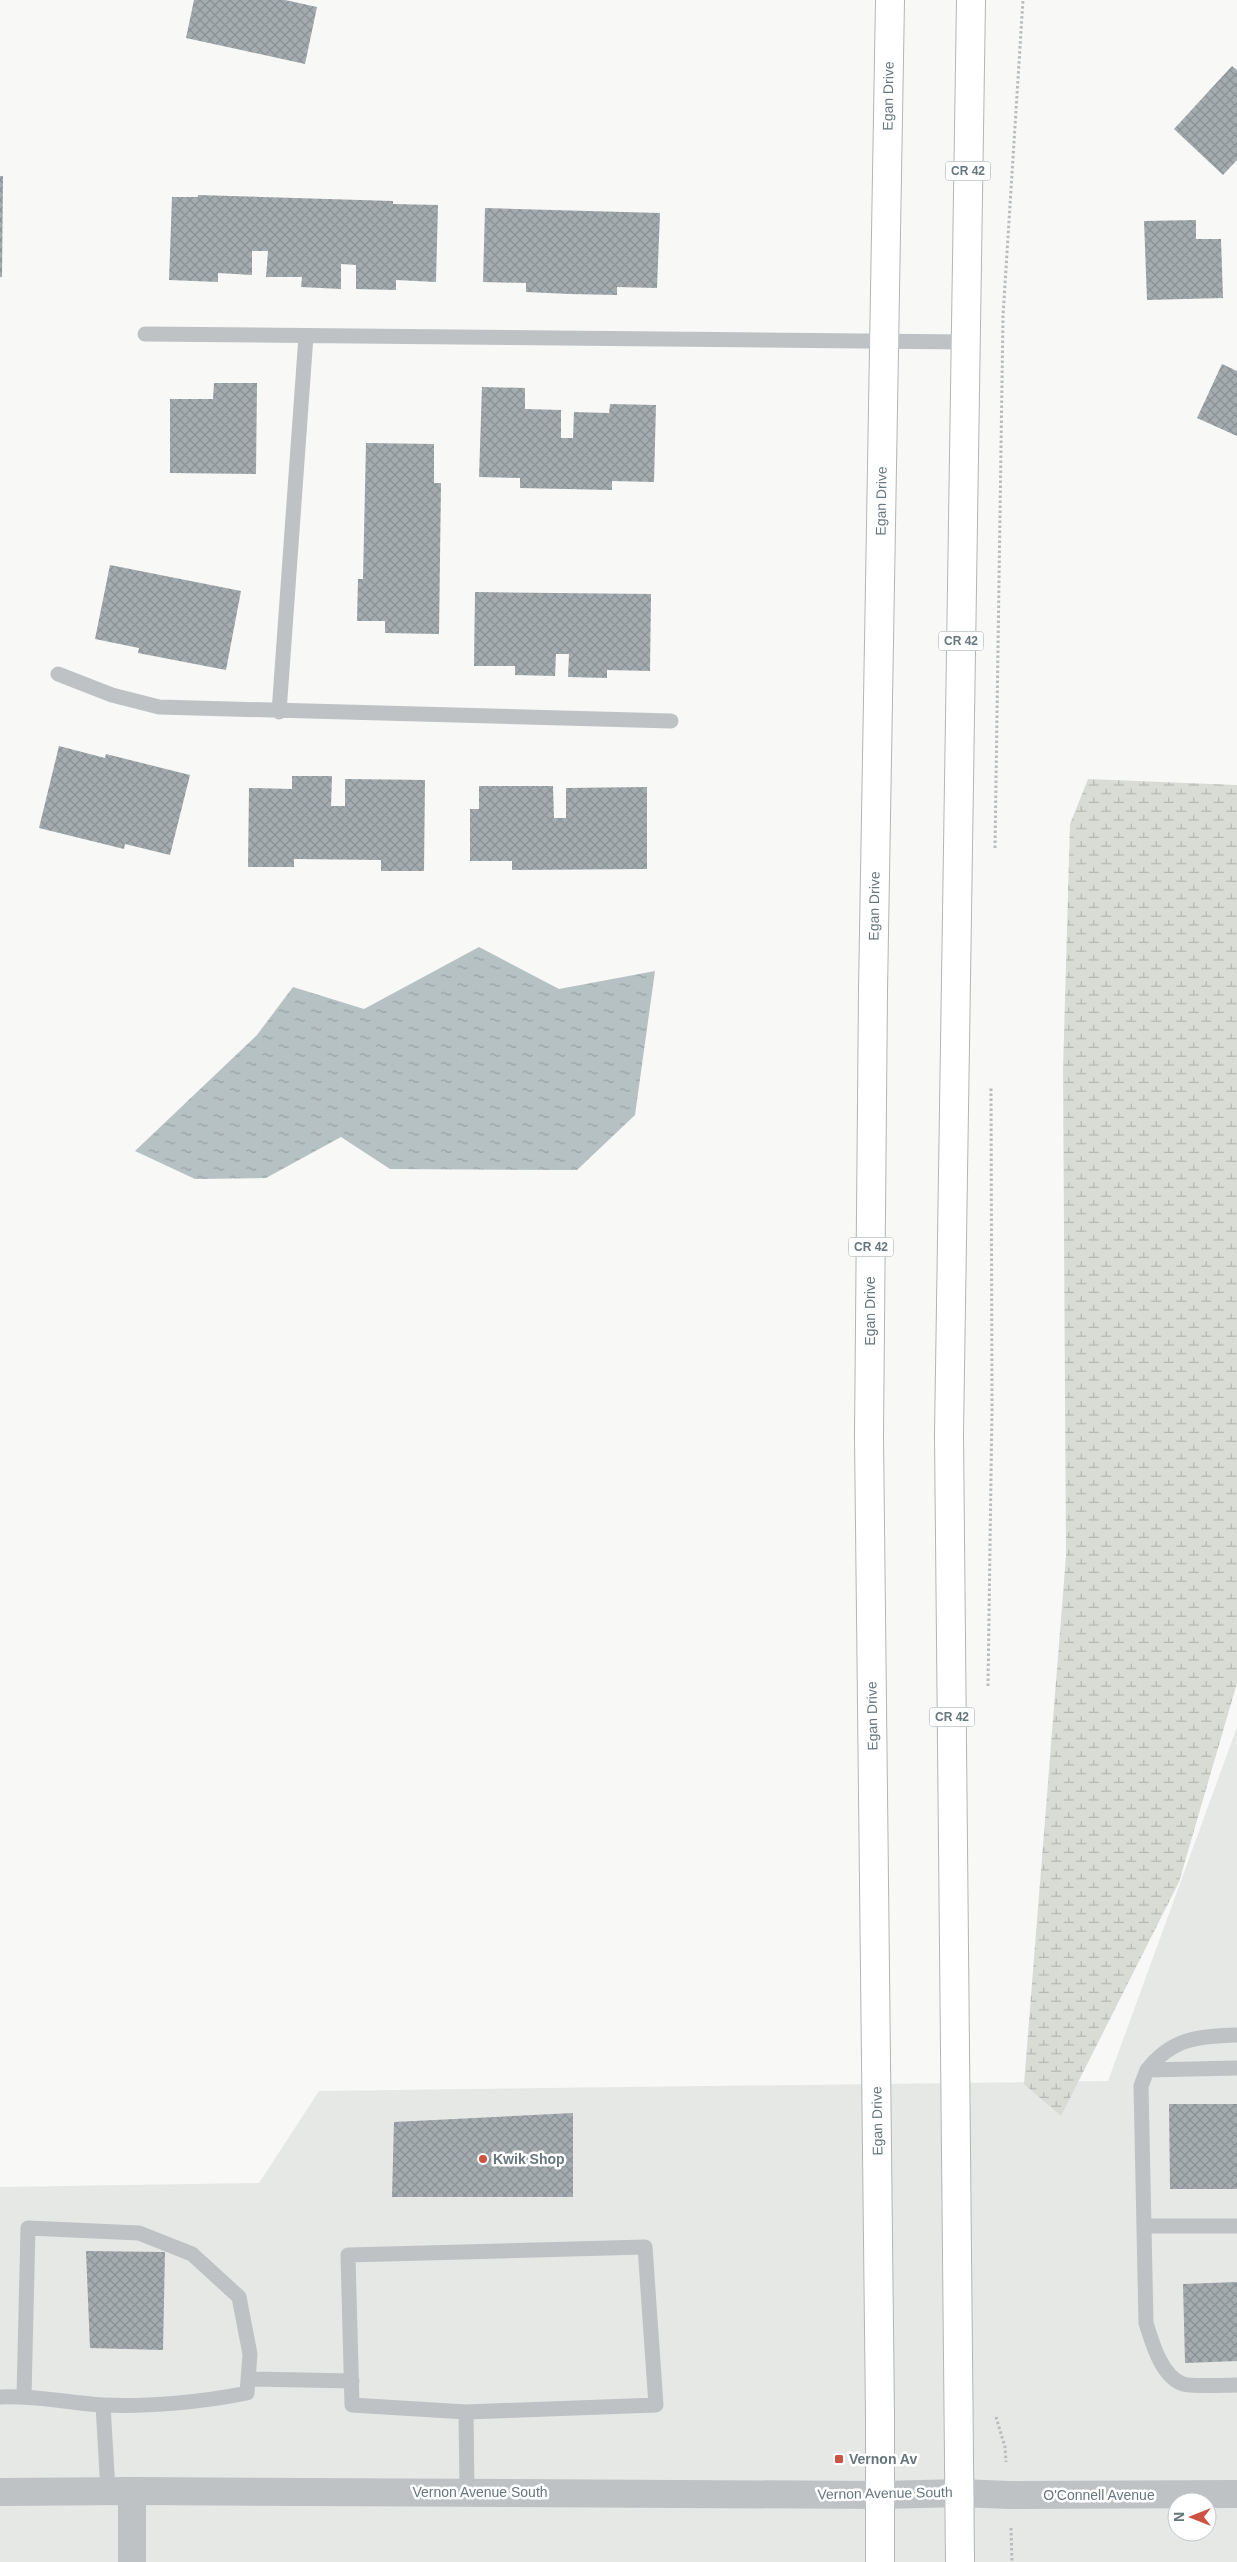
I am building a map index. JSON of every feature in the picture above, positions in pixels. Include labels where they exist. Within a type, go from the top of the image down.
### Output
[{"type":"highway","name":"Egan Drive","points":[[880,2562],[881,2495],[869,1436],[873,981],[890,0]]},
{"type":"highway","name":"CR 42","points":[[960,2562],[949,1435],[971,0]]},
{"type":"street","points":[[120,2491],[132,2562]]},
{"type":"street","name":"Vernon Avenue South","points":[[0,2492],[467,2492],[881,2495],[960,2493]]},
{"type":"street","name":"O'Connell Avenue","points":[[960,2493],[1009,2495],[1237,2494]]},
{"type":"lane","points":[[144,334],[965,342]]},
{"type":"lane","points":[[279,712],[306,336]]},
{"type":"lane","points":[[58,674],[112,695],[159,707],[279,712],[671,721]]},
{"type":"lane","points":[[1237,2036],[1203,2036],[1177,2044],[1155,2060],[1146,2070],[1141,2086],[1146,2323],[1156,2353],[1166,2371],[1183,2384],[1237,2385]]},
{"type":"lane","points":[[1146,2070],[1237,2068]]},
{"type":"lane","points":[[1145,2226],[1237,2226]]},
{"type":"lane","points":[[0,2397],[24,2396],[103,2405],[210,2401],[247,2393],[250,2354],[239,2297],[192,2254],[139,2233],[28,2228],[24,2396]]},
{"type":"lane","points":[[645,2247],[656,2404],[466,2412],[352,2404],[348,2255],[645,2247]]},
{"type":"lane","points":[[248,2379],[352,2381]]},
{"type":"lane","points":[[103,2405],[120,2491]]},
{"type":"lane","points":[[466,2412],[467,2492]]},
{"type":"path","points":[[995,855],[1003,316],[1024,0]]},
{"type":"path","points":[[988,1693],[992,1408],[991,1080]]},
{"type":"path","points":[[995,2410],[996,2420],[1005,2447],[1012,2562]]},
{"type":"shaded area","points":[[1237,1727],[1237,2562],[0,2562],[0,2187],[259,2183],[319,2091],[1108,2081]]},
{"type":"green space","points":[[1088,779],[1237,785],[1237,1683],[1179,1882],[1061,2116],[1024,2084],[1066,1556],[1063,1070],[1070,824]]},
{"type":"water","points":[[479,947],[559,989],[655,971],[635,1115],[577,1170],[390,1169],[341,1137],[266,1178],[195,1179],[135,1151],[257,1035],[293,987],[364,1009]]},
{"type":"building","points":[[194,0],[285,0],[317,7],[305,64],[186,38]]},
{"type":"building","points":[[1232,66],[1237,70],[1237,160],[1223,175],[1174,129]]},
{"type":"building","points":[[0,176],[3,176],[2,277],[0,277]]},
{"type":"building","points":[[198,195],[393,201],[393,204],[438,205],[436,282],[396,280],[396,290],[356,289],[356,265],[341,264],[341,289],[301,287],[302,277],[266,277],[268,251],[252,251],[252,275],[218,273],[218,282],[169,280],[172,197],[198,197]]},
{"type":"building","points":[[485,208],[660,213],[657,288],[617,287],[617,295],[570,294],[526,292],[526,283],[483,282]]},
{"type":"building","points":[[1196,220],[1196,239],[1221,239],[1223,298],[1147,300],[1144,221]]},
{"type":"building","points":[[1222,364],[1237,371],[1237,436],[1197,418]]},
{"type":"building","points":[[214,383],[257,383],[256,474],[170,473],[170,399],[213,399]]},
{"type":"building","points":[[482,387],[525,388],[525,409],[561,410],[561,438],[573,438],[574,412],[609,413],[610,404],[656,405],[654,482],[612,481],[612,490],[520,488],[520,478],[479,477]]},
{"type":"building","points":[[366,443],[434,444],[434,483],[441,483],[439,634],[385,633],[385,621],[357,621],[358,579],[363,579]]},
{"type":"building","points":[[110,565],[241,591],[226,670],[138,653],[139,648],[95,639]]},
{"type":"building","points":[[475,592],[651,594],[650,671],[607,670],[607,678],[568,677],[569,654],[556,654],[555,676],[515,675],[515,666],[474,666]]},
{"type":"building","points":[[59,746],[105,758],[106,754],[190,775],[170,855],[125,844],[124,849],[39,828]]},
{"type":"building","points":[[292,776],[332,776],[331,806],[345,806],[345,779],[425,780],[424,871],[381,871],[381,860],[294,859],[294,867],[248,867],[249,788],[292,789]]},
{"type":"building","points":[[479,786],[553,786],[554,818],[566,818],[566,788],[647,787],[647,869],[512,870],[512,861],[470,861],[470,809],[479,809]]},
{"type":"building","points":[[1169,2104],[1237,2104],[1237,2189],[1170,2189]]},
{"type":"building","name":"Kwik Shop","points":[[573,2113],[573,2197],[392,2197],[394,2122]]},
{"type":"building","points":[[86,2251],[165,2252],[163,2350],[90,2348]]},
{"type":"building","points":[[1237,2282],[1237,2361],[1185,2363],[1183,2284]]},
{"type":"place","name":"Kwik Shop","points":[[483,2159]]},
{"type":"place","name":"Vernon Av","points":[[839,2459]]}]
